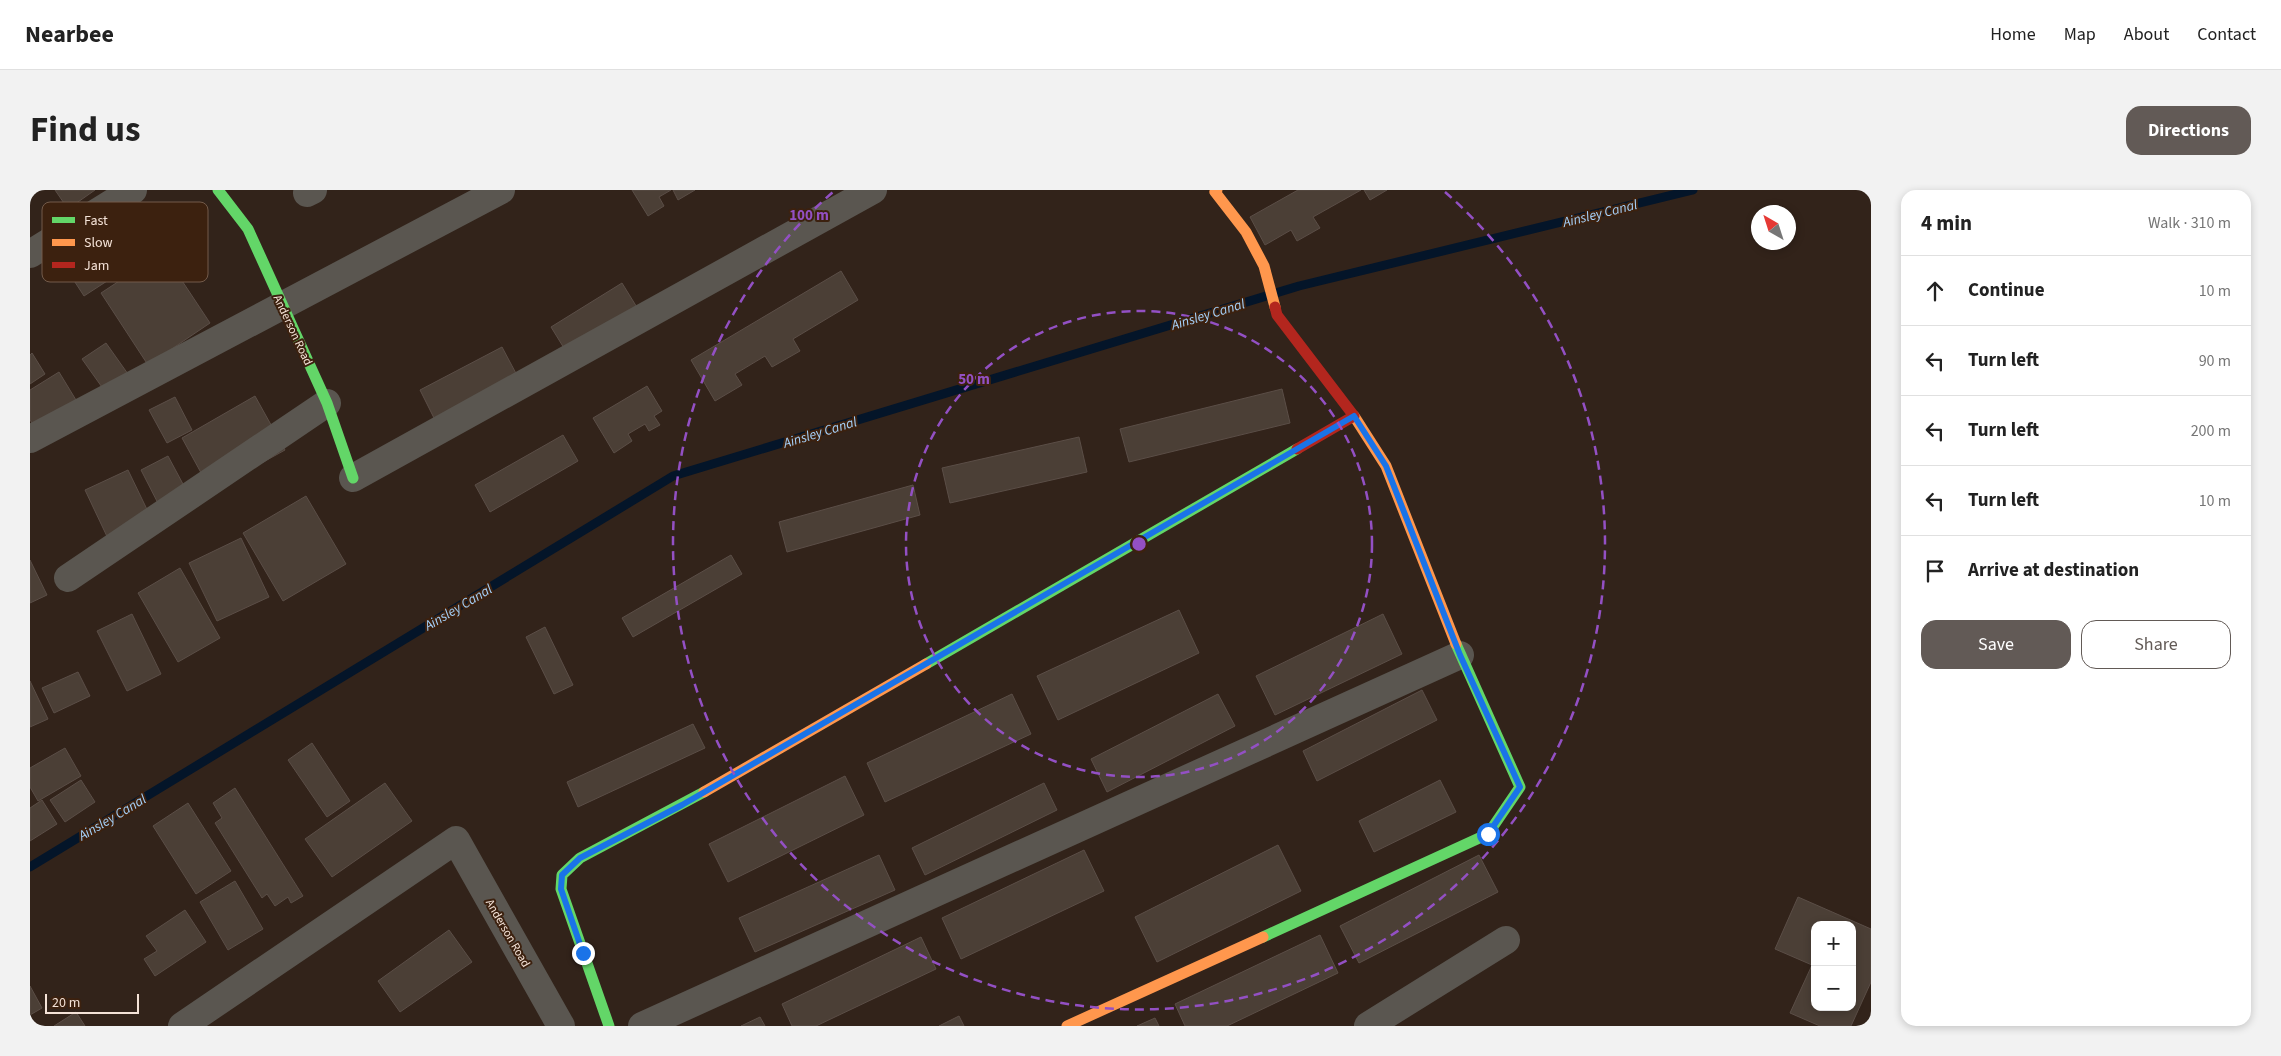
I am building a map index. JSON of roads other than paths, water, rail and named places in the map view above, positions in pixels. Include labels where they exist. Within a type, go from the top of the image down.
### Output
[{"type":"street","points":[[114,202],[133,190]]},
{"type":"street","name":"Anderson Road","points":[[218,190],[248,228],[327,403],[353,478]]},
{"type":"street","points":[[30,439],[501,190]]},
{"type":"street","points":[[353,478],[873,190]]},
{"type":"street","points":[[1067,1026],[1488,834],[1520,787],[1460,655],[1386,466],[1354,416],[1277,315],[1264,266],[1246,232],[1214,192],[1217,190]]},
{"type":"street","points":[[30,254],[42,247]]},
{"type":"street","points":[[68,578],[327,403]]},
{"type":"street","points":[[609,1026],[561,889],[562,875],[580,858],[682,805],[1354,416]]},
{"type":"street","points":[[642,1026],[1460,655]]},
{"type":"street","name":"Anderson Road","points":[[182,1026],[456,840],[561,1026]]},
{"type":"street","points":[[1368,1026],[1506,940]]},
{"type":"waterway","name":"Ainsley Canal","points":[[30,867],[673,476],[1299,286],[1693,190]]}]
